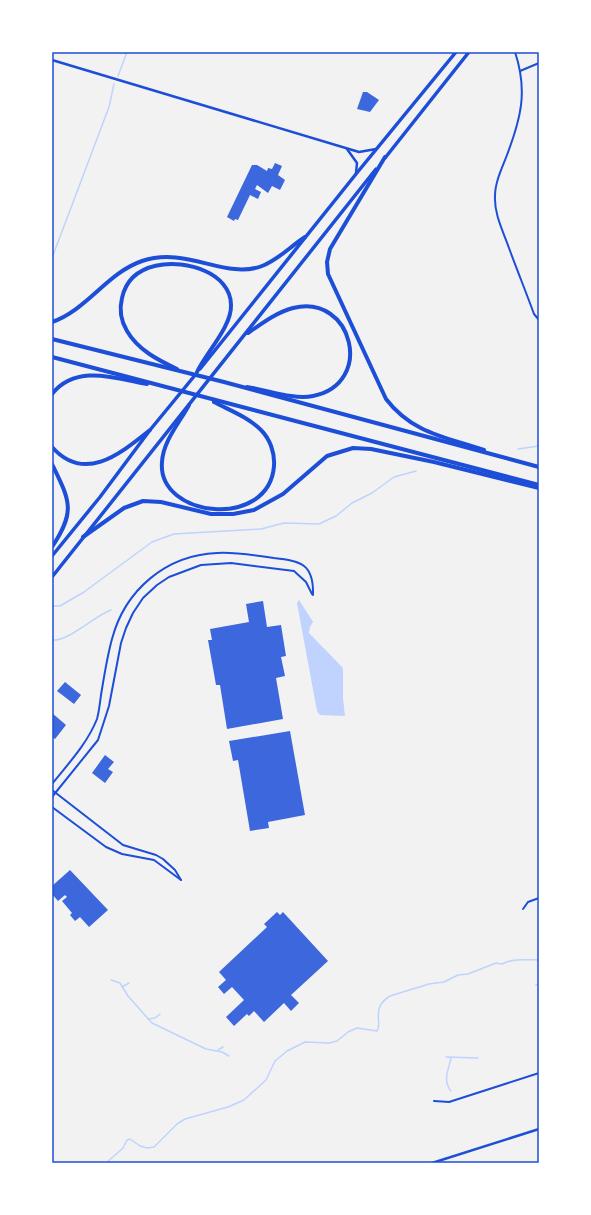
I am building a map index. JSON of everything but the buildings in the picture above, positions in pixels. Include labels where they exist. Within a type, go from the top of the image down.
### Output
[{"type":"highway","points":[[52,556],[100,498],[150,430],[456,52]]},
{"type":"highway","points":[[52,577],[248,333],[469,52]]},
{"type":"highway","points":[[385,157],[330,249],[327,262],[330,280],[386,398],[399,414],[427,432],[524,463]]},
{"type":"highway","points":[[52,322],[75,310],[117,274],[144,261],[173,257],[194,259],[232,269],[255,268],[271,262],[305,237]]},
{"type":"highway","points":[[181,371],[157,359],[140,347],[127,332],[122,318],[121,303],[129,283],[140,272],[154,266],[182,264],[200,268],[215,276],[228,292],[231,305],[229,317],[203,359],[197,372]]},
{"type":"highway","points":[[224,382],[299,397],[312,396],[332,388],[342,378],[348,366],[350,346],[346,332],[337,320],[319,309],[307,306],[292,308],[275,316],[248,333]]},
{"type":"highway","points":[[52,338],[224,382],[539,467]]},
{"type":"highway","points":[[52,356],[210,400],[539,487]]},
{"type":"highway","points":[[52,394],[69,380],[90,375],[105,376],[167,388]]},
{"type":"highway","points":[[189,405],[163,453],[162,469],[167,484],[178,496],[198,505],[221,509],[241,507],[255,500],[268,485],[274,467],[273,451],[267,437],[258,428],[210,400]]},
{"type":"highway","points":[[52,447],[70,461],[90,464],[115,456],[150,430]]},
{"type":"highway","points":[[83,537],[124,508],[143,502],[161,502],[212,514],[233,514],[254,510],[283,494],[327,456],[353,448],[371,449],[434,462],[539,487]]},
{"type":"highway","points":[[52,464],[66,496],[68,510],[66,525],[52,547]]},
{"type":"street","points":[[515,52],[520,71],[522,93],[520,119],[497,181],[495,203],[499,222],[518,273],[534,314],[539,320]]},
{"type":"street","points":[[52,60],[359,152],[376,149]]},
{"type":"street","points":[[520,71],[539,63]]},
{"type":"street","points":[[347,148],[357,163],[356,174]]},
{"type":"street","points":[[52,784],[86,742],[97,718],[108,656],[116,624],[121,613],[142,585],[165,567],[177,561],[204,554],[232,553],[288,560],[305,565],[309,571],[313,586],[312,595],[306,582],[294,571],[231,563],[201,565],[169,577],[157,585],[143,598],[133,613],[126,628],[121,643],[109,706],[98,740],[52,797]]},
{"type":"street","points":[[52,790],[123,845],[156,855],[164,860],[175,870],[181,880],[154,860],[122,854],[106,847],[52,807]]},
{"type":"street","points":[[523,909],[528,902],[539,898]]},
{"type":"street","points":[[434,1101],[449,1102],[539,1073]]},
{"type":"street","points":[[432,1163],[539,1129]]},
{"type":"water","points":[[299,600],[313,622],[309,633],[343,668],[343,698],[345,716],[320,715],[317,711],[297,603]]},
{"type":"waterway","points":[[118,76],[127,52]]},
{"type":"waterway","points":[[52,258],[109,107],[114,84]]},
{"type":"waterway","points":[[518,449],[539,446]]},
{"type":"waterway","points":[[52,606],[60,606],[84,592],[152,542],[174,534],[261,529],[284,523],[319,524],[336,516],[352,503],[372,493],[394,477],[416,471]]},
{"type":"waterway","points":[[52,640],[58,640],[66,637],[111,610]]},
{"type":"waterway","points":[[106,1163],[123,1148],[127,1140],[130,1139],[140,1146],[147,1148],[154,1147],[177,1124],[185,1119],[228,1107],[244,1100],[266,1080],[275,1061],[287,1051],[305,1042],[329,1043],[337,1041],[348,1032],[357,1028],[377,1031],[380,1005],[390,996],[429,984],[444,982],[458,975],[468,974],[496,963],[502,964],[520,960],[539,960]]},
{"type":"waterway","points":[[111,980],[120,983],[128,996],[152,1023],[206,1049],[222,1052],[229,1056]]},
{"type":"waterway","points":[[122,987],[129,983]]},
{"type":"waterway","points":[[148,1019],[155,1018],[160,1014]]},
{"type":"waterway","points":[[218,1050],[223,1047]]},
{"type":"waterway","points":[[446,1057],[478,1058]]},
{"type":"waterway","points":[[451,1058],[447,1079],[448,1087],[451,1091]]}]
